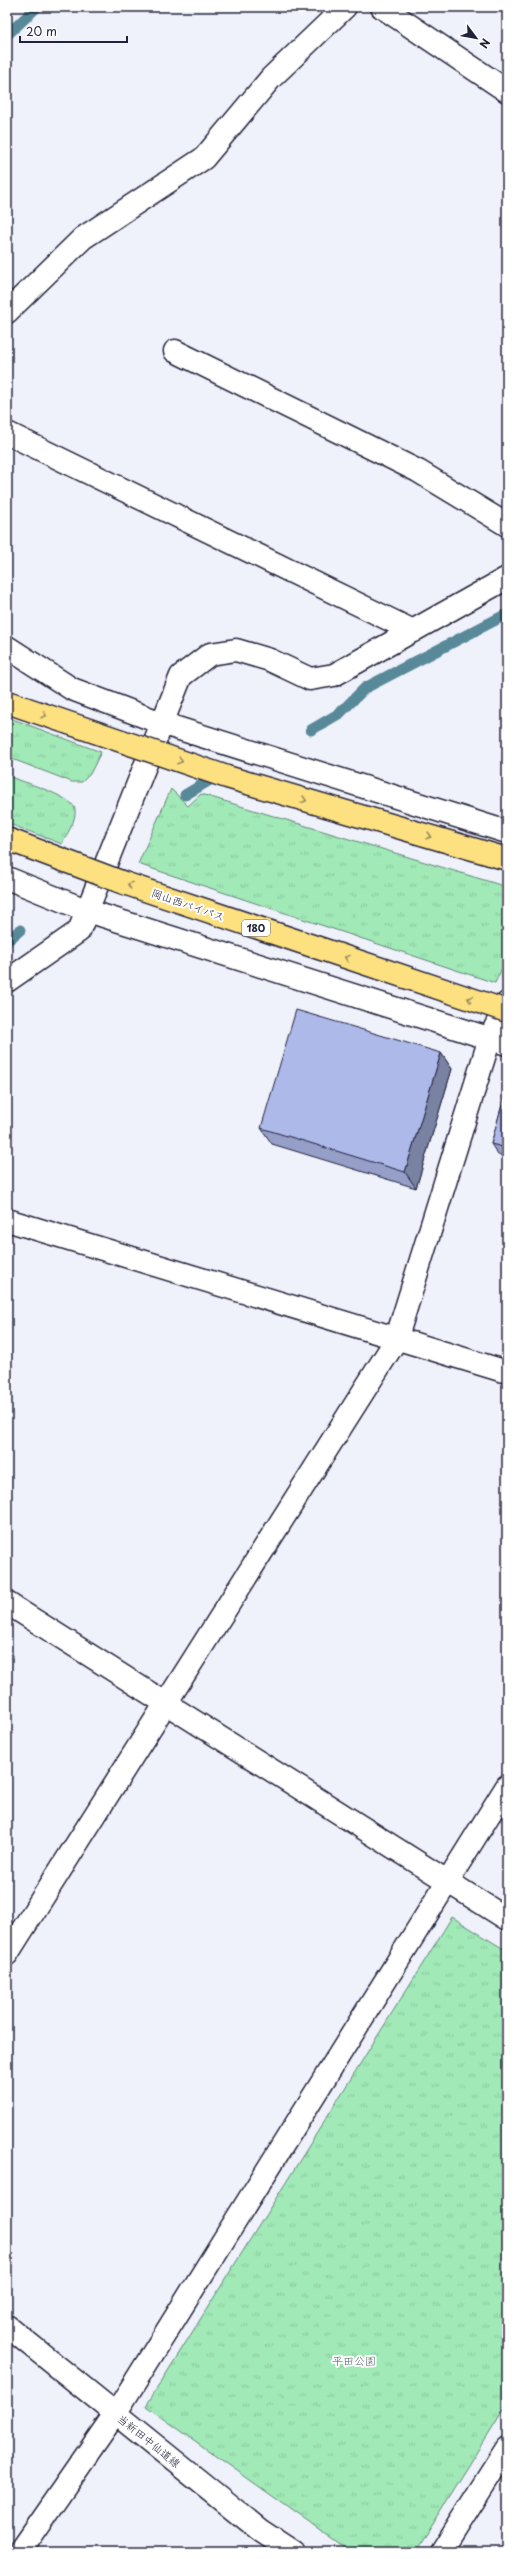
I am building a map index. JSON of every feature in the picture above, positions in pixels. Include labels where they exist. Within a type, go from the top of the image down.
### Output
[{"type":"highway","points":[[7,702],[227,777],[507,860]]},
{"type":"highway","name":"岡山西バイパス","points":[[7,839],[131,886],[507,1011]]},
{"type":"street","points":[[7,312],[83,238],[204,158],[271,78],[345,7]]},
{"type":"street","points":[[382,7],[507,91]]},
{"type":"street","points":[[176,351],[418,471],[507,525]]},
{"type":"street","points":[[7,433],[413,631]]},
{"type":"street","points":[[7,981],[79,931],[164,724],[181,676],[210,654],[236,650],[270,660],[310,678],[334,675],[507,578]]},
{"type":"street","points":[[7,647],[72,689],[164,724],[507,832]]},
{"type":"street","points":[[9,880],[88,911],[498,1041]]},
{"type":"street","points":[[7,1954],[164,1702],[396,1340],[498,1041],[507,1003]]},
{"type":"street","points":[[7,1220],[396,1340],[507,1372]]},
{"type":"street","points":[[7,1603],[507,1919]]},
{"type":"street","points":[[19,2552],[115,2414],[507,1786]]},
{"type":"street","name":"当新田中仙道線","points":[[7,2326],[262,2531],[293,2552]]},
{"type":"street","points":[[441,2552],[507,2448]]},
{"type":"green space","points":[[7,717],[101,752],[90,774],[82,782],[72,782],[7,757]]},
{"type":"green space","points":[[7,776],[56,794],[72,804],[75,809],[74,818],[62,844],[7,823]]},
{"type":"green space","points":[[171,789],[188,806],[201,794],[507,887],[507,958],[495,983],[138,864]]},
{"type":"green space","name":"平田公園","points":[[452,1917],[507,1951],[507,2404],[415,2552],[351,2552],[146,2406]]},
{"type":"building","points":[[296,1010],[441,1053],[405,1172],[261,1128]]},
{"type":"building","points":[[507,1087],[507,1148],[491,1144]]},
{"type":"waterway","points":[[7,35],[37,7]]},
{"type":"waterway","points":[[311,730],[340,713],[365,688],[507,614]]},
{"type":"waterway","points":[[185,795],[220,774]]},
{"type":"waterway","points":[[7,941],[20,930]]}]
